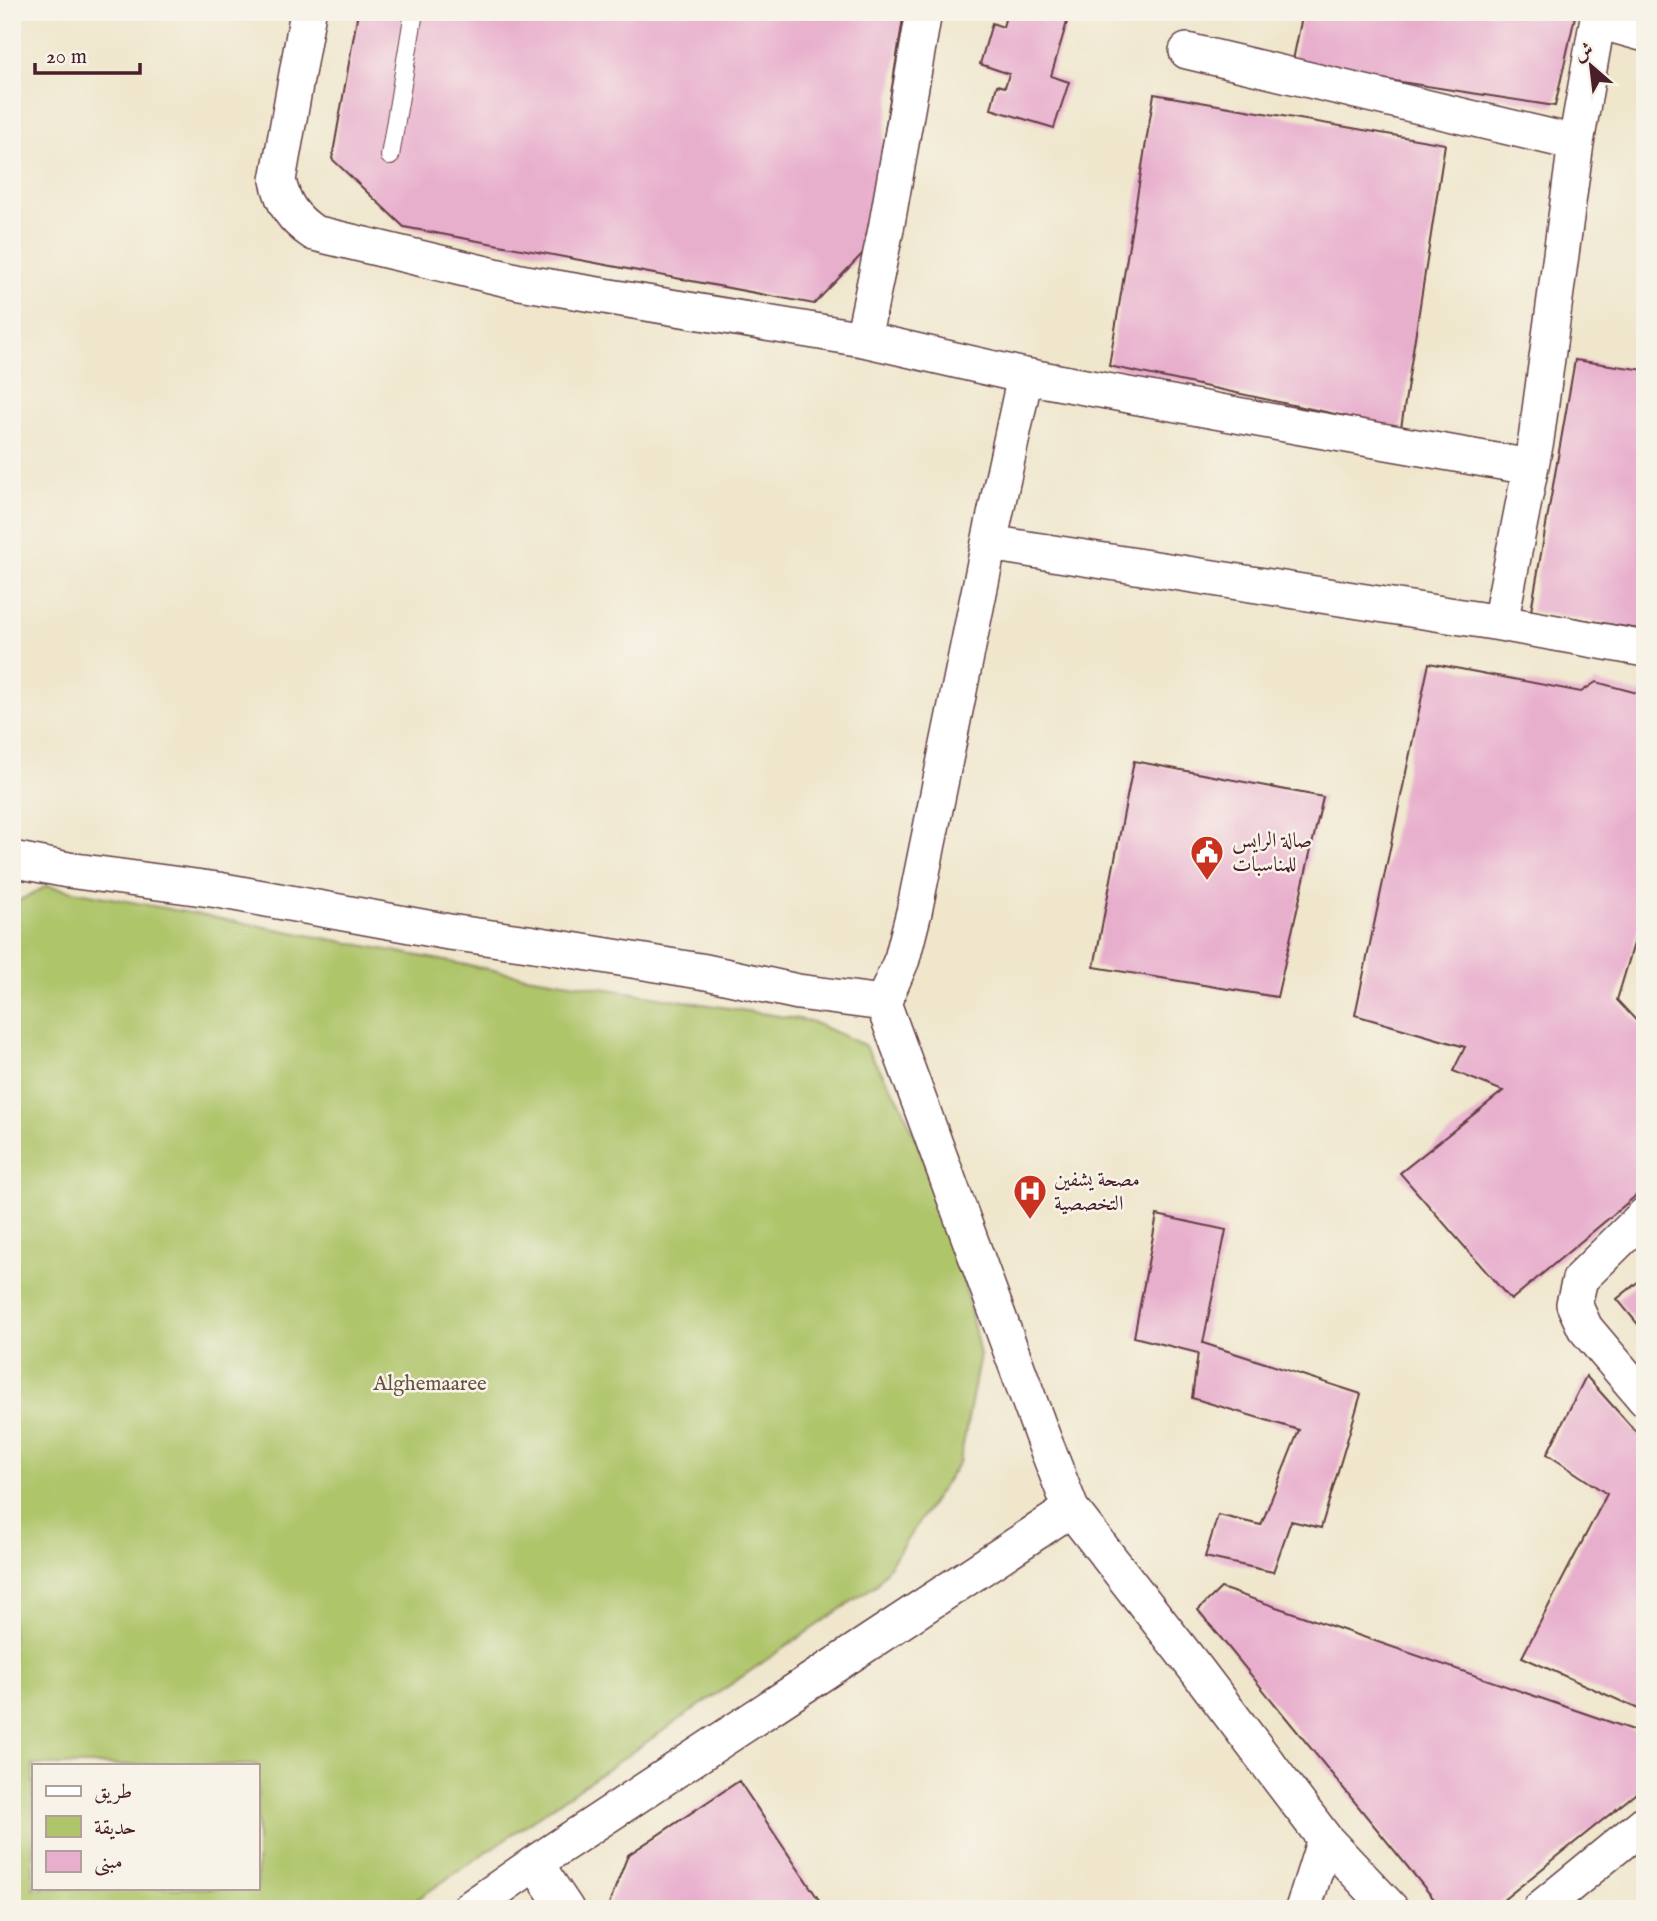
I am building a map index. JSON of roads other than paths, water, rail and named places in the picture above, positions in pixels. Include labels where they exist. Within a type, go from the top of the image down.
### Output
[{"type":"street","points":[[308,12],[278,180],[281,195],[289,211],[300,224],[314,233],[520,282],[863,339],[1025,376],[1530,467]]},
{"type":"street","points":[[863,339],[886,229],[924,12]]},
{"type":"street","points":[[1500,623],[1536,440],[1576,143],[1599,16],[1645,34]]},
{"type":"street","points":[[1187,51],[1576,143]]},
{"type":"street","points":[[1025,376],[914,912],[902,959],[883,1003],[1071,1509],[1325,1839],[1391,1909]]},
{"type":"street","points":[[989,543],[1500,623],[1645,649]]},
{"type":"street","points":[[12,859],[68,870],[218,890],[449,932],[706,972],[798,992],[883,1003]]},
{"type":"street","points":[[1645,1215],[1580,1279],[1574,1304],[1585,1328],[1645,1399]]},
{"type":"street","points":[[468,1909],[1071,1509]]},
{"type":"street","points":[[1540,1909],[1645,1823]]},
{"type":"street","points":[[1303,1909],[1325,1839]]},
{"type":"street","points":[[536,1863],[566,1909]]},
{"type":"lane","points":[[390,156],[414,12]]},
{"type":"place","name":"صالة الرايس للمناسبات","points":[[1207,882]]},
{"type":"place","name":"مصحة يشفين التخصصية","points":[[1030,1221]]},
{"type":"park label","name":"Alghemaaree","points":[[430,1383]]}]
